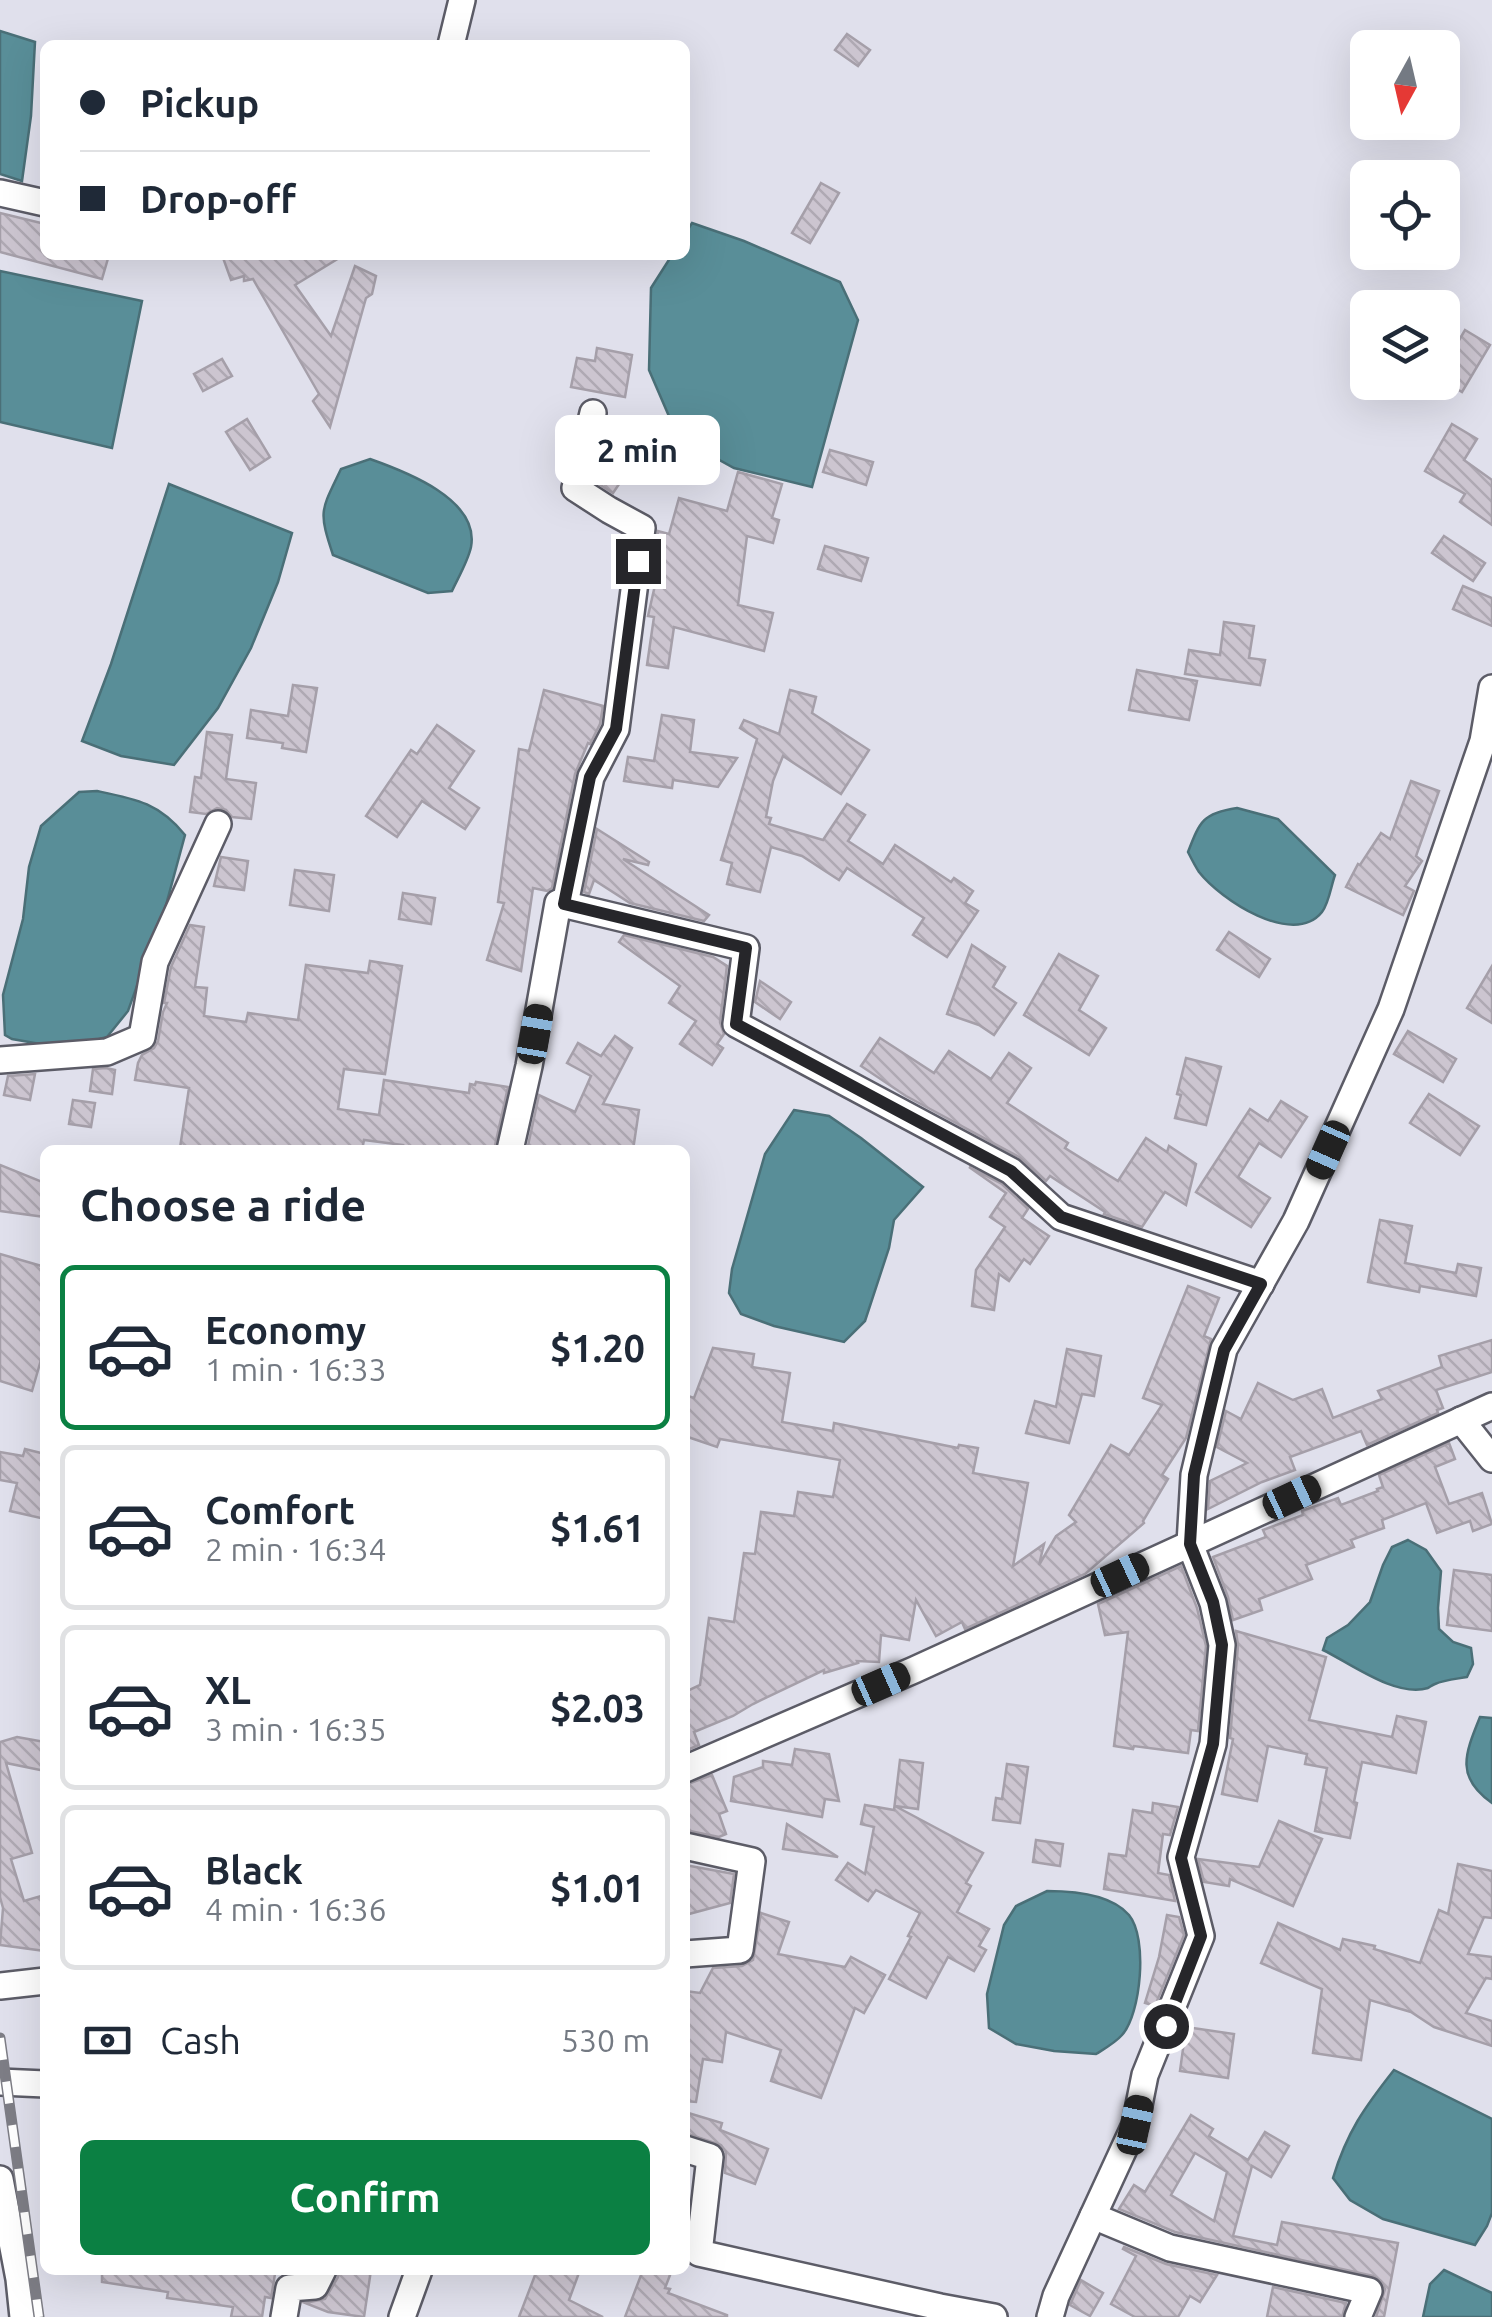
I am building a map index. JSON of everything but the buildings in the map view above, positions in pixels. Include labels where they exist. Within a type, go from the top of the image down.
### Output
[{"type":"street","points":[[452,40],[462,0]]},
{"type":"street","points":[[0,192],[40,202]]},
{"type":"street","points":[[564,904],[590,777],[616,729],[642,528],[575,488],[593,413]]},
{"type":"street","points":[[1050,2317],[1056,2296],[1135,2125],[1145,2075],[1201,1936],[1181,1858],[1213,1744],[1222,1645],[1213,1602],[1190,1544],[1194,1475],[1224,1350],[1296,1222],[1391,1009],[1483,741],[1492,688]]},
{"type":"street","points":[[0,1060],[106,1052],[142,1037],[155,962],[218,824]]},
{"type":"street","points":[[511,1145],[558,903],[564,904],[746,948],[736,1024],[1011,1171],[1061,1217],[1261,1284]]},
{"type":"street","points":[[690,1768],[1492,1406]]},
{"type":"street","points":[[1461,1420],[1492,1458]]},
{"type":"street","points":[[690,1847],[752,1861],[740,1950],[690,1954]]},
{"type":"street","points":[[0,1986],[40,1982]]},
{"type":"street","points":[[0,2082],[40,2084]]},
{"type":"street","points":[[690,2150],[710,2157],[699,2253],[994,2317]]},
{"type":"street","points":[[0,2179],[23,2317]]},
{"type":"street","points":[[1093,2216],[1170,2248],[1369,2291],[1358,2317]]},
{"type":"street","points":[[284,2317],[289,2288],[315,2286],[320,2275]]},
{"type":"street","points":[[402,2317],[417,2275]]},
{"type":"water","points":[[0,31],[35,42],[22,181],[0,174]]},
{"type":"water","points":[[692,223],[744,241],[840,282],[858,320],[812,487],[734,468],[678,437],[649,370],[651,288],[669,260],[690,260]]},
{"type":"water","points":[[0,271],[142,301],[112,448],[0,422]]},
{"type":"water","points":[[370,459],[437,489],[464,515],[471,530],[471,547],[452,591],[428,593],[333,555],[325,528],[326,503],[341,469]]},
{"type":"water","points":[[169,484],[292,533],[278,582],[251,648],[218,708],[174,765],[121,756],[82,741]]},
{"type":"water","points":[[97,791],[146,804],[166,816],[185,835],[166,905],[128,1011],[107,1037],[46,1045],[12,1039],[5,1035],[3,995],[41,826],[79,792]]},
{"type":"water","points":[[1237,808],[1278,819],[1335,875],[1322,912],[1309,922],[1294,925],[1258,916],[1223,895],[1198,870],[1188,852],[1200,826],[1210,816]]},
{"type":"water","points":[[794,1110],[829,1116],[923,1187],[894,1220],[865,1321],[844,1342],[741,1314],[729,1293],[732,1269],[765,1154]]},
{"type":"water","points":[[1408,1540],[1426,1550],[1441,1571],[1439,1629],[1453,1642],[1471,1648],[1473,1664],[1467,1677],[1415,1690],[1388,1684],[1323,1650],[1327,1638],[1348,1625],[1370,1602],[1392,1547]]},
{"type":"water","points":[[1480,1717],[1492,1718],[1492,1803],[1472,1784],[1466,1764]]},
{"type":"water","points":[[1047,1891],[1079,1893],[1112,1902],[1129,1915],[1135,1926],[1140,1976],[1134,2011],[1122,2035],[1096,2054],[1016,2044],[989,2028],[987,1994],[1004,1925],[1016,1906]]},
{"type":"water","points":[[1394,2070],[1492,2119],[1492,2213],[1475,2245],[1383,2219],[1350,2200],[1333,2178],[1358,2121]]},
{"type":"water","points":[[1444,2270],[1492,2293],[1492,2317],[1423,2317],[1430,2284]]},
{"type":"railway","points":[[0,2038],[39,2317]]},
{"type":"route","points":[[638,561],[616,729],[590,777],[564,904],[746,948],[736,1024],[1011,1171],[1061,1217],[1261,1284],[1224,1350],[1194,1475],[1190,1544],[1213,1602],[1222,1645],[1213,1744],[1181,1858],[1201,1936],[1166,2026]]}]
